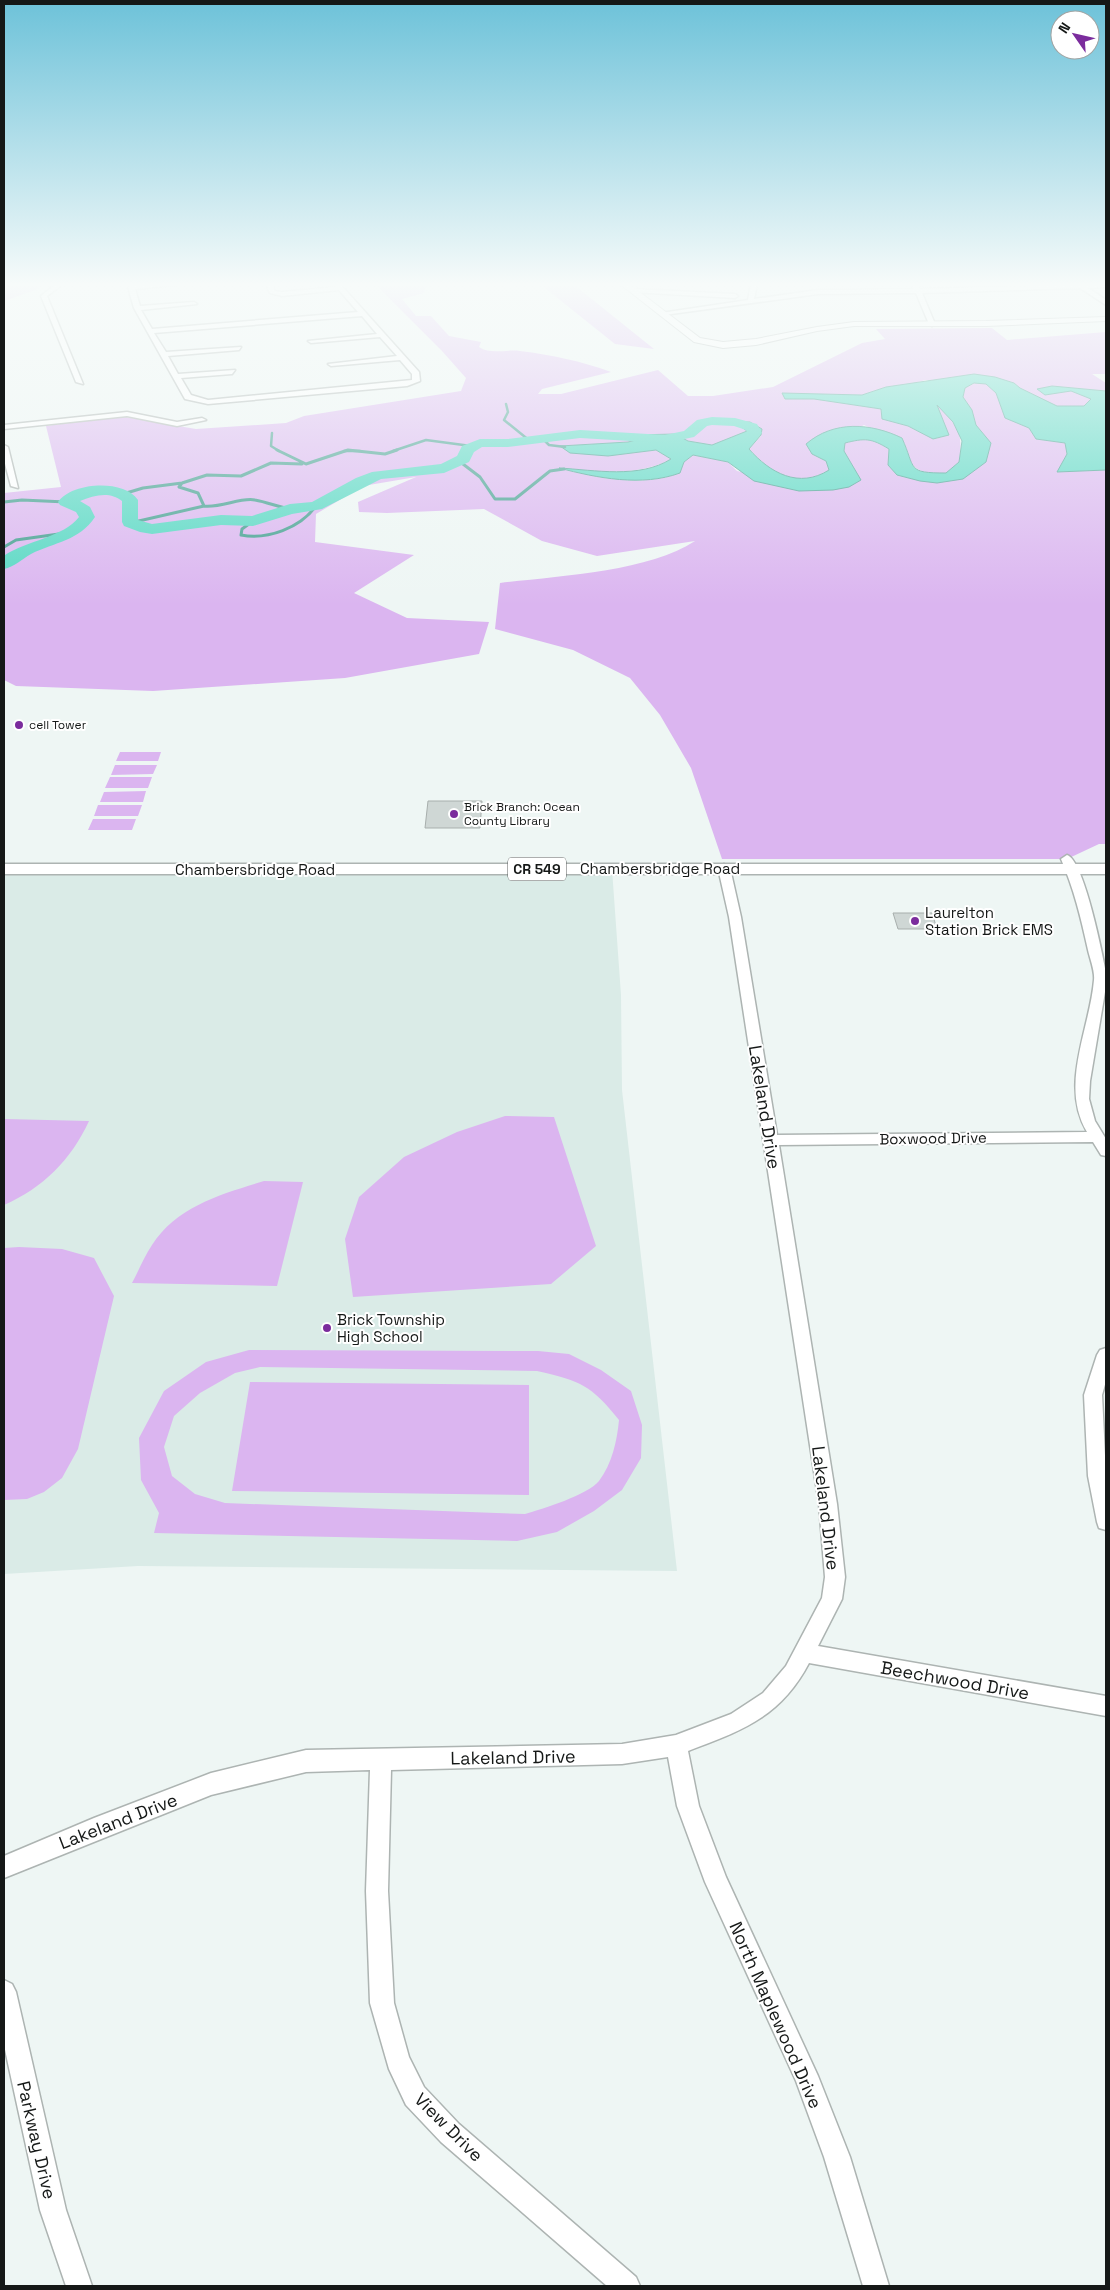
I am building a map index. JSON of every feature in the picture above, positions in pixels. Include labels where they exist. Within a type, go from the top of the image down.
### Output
[{"type":"main road","name":"Chambersbridge Road","points":[[4,869],[724,868],[1069,864],[1106,859]]},
{"type":"main road","name":"Chambersbridge Road","points":[[4,860],[1069,864],[1106,869]]},
{"type":"street","points":[[185,391],[188,397],[208,402],[349,391]]},
{"type":"street","points":[[4,427],[127,414],[176,424],[202,420]]},
{"type":"street","points":[[4,447],[15,486]]},
{"type":"street","points":[[1069,864],[1080,888],[1101,978],[1083,1081],[1082,1099],[1088,1121],[1106,1150]]},
{"type":"street","name":"Lakeland Drive","points":[[4,1867],[94,1829],[211,1784],[306,1761],[622,1754],[676,1745],[738,1721],[770,1700],[793,1672],[832,1599],[835,1577],[828,1504],[735,917],[724,868]]},
{"type":"street","name":"Boxwood Drive","points":[[770,1140],[1097,1137]]},
{"type":"street","points":[[1106,1355],[1093,1395],[1097,1476],[1106,1522]]},
{"type":"street","name":"Beechwood Drive","points":[[804,1653],[1106,1706]]},
{"type":"street","name":"North Maplewood Drive","points":[[676,1745],[688,1806],[700,1840],[716,1882],[806,2076],[837,2157],[876,2286]]},
{"type":"street","name":"View Drive","points":[[381,1760],[377,1892],[382,2003],[398,2060],[414,2096],[450,2133],[627,2286]]},
{"type":"street","name":"Parkway Drive","points":[[4,1992],[53,2210],[79,2286]]},
{"type":"shaded area","points":[[461,391],[541,391],[538,394],[561,394],[574,391],[682,391],[688,396],[713,396],[747,391],[874,391],[862,395],[782,393],[785,399],[814,399],[881,409],[883,419],[908,426],[934,439],[949,435],[936,403],[954,424],[960,443],[959,462],[946,473],[918,469],[910,460],[905,444],[864,425],[812,454],[826,461],[829,470],[817,476],[806,478],[785,476],[757,458],[749,449],[761,436],[735,422],[747,431],[713,445],[687,441],[675,434],[634,435],[637,440],[628,442],[561,446],[608,456],[656,450],[671,459],[658,465],[632,471],[563,469],[591,476],[637,481],[652,480],[680,473],[684,462],[693,455],[728,462],[737,471],[833,490],[845,443],[858,440],[868,440],[889,449],[888,465],[897,475],[937,483],[991,443],[976,425],[972,410],[963,397],[964,391],[994,391],[1005,418],[1029,428],[1036,439],[1065,443],[1067,454],[1057,472],[1106,470],[1106,844],[1099,844],[1067,859],[722,859],[691,768],[660,715],[630,678],[573,650],[495,629],[500,583],[574,575],[628,566],[653,560],[695,541],[597,556],[542,541],[484,509],[387,513],[359,512],[358,502],[416,477],[363,486],[316,514],[315,542],[414,555],[354,593],[407,618],[489,622],[479,654],[345,678],[153,691],[16,686],[4,680],[4,493],[61,487],[46,426],[119,416],[196,429],[286,423],[304,416]]},
{"type":"shaded area","points":[[874,391],[964,391],[963,397],[972,410],[976,425],[991,443],[986,462],[963,479],[937,483],[920,481],[897,475],[888,465],[889,449],[872,441],[858,440],[845,443],[844,451],[861,480],[849,487],[833,490],[799,491],[754,481],[728,462],[693,455],[684,462],[680,473],[650,480],[604,478],[559,468],[616,472],[645,469],[671,459],[656,450],[608,456],[570,453],[560,446],[628,442],[636,440],[634,435],[675,434],[688,441],[712,445],[747,431],[734,422],[750,422],[762,429],[761,435],[749,449],[766,465],[786,476],[796,478],[818,476],[829,470],[826,461],[812,454],[806,444],[828,431],[853,426],[878,429],[902,438],[914,467],[918,470],[946,473],[959,462],[962,441],[953,422],[937,405],[949,435],[933,439],[908,426],[882,419],[881,409],[814,399],[785,399],[782,393],[862,395]]},
{"type":"shaded area","points":[[994,391],[1026,391],[1057,406],[1084,406],[1091,399],[1071,391],[1045,395],[1039,391],[1106,391],[1106,470],[1057,472],[1067,454],[1065,443],[1036,439],[1029,428],[1005,418]]},
{"type":"shaded area","points":[[1026,391],[1048,391],[1045,395],[1071,391],[1091,399],[1085,406],[1057,406]]},
{"type":"shaded area","points":[[120,752],[161,752],[158,761],[116,761]]},
{"type":"shaded area","points":[[115,765],[157,765],[153,774],[111,775]]},
{"type":"shaded area","points":[[110,777],[152,777],[148,788],[105,788]]},
{"type":"shaded area","points":[[146,791],[143,802],[100,802],[104,792]]},
{"type":"shaded area","points":[[98,805],[142,805],[138,816],[94,816]]},
{"type":"shaded area","points":[[93,819],[136,819],[132,830],[88,830]]},
{"type":"shaded area","name":"Brick Township High School","points":[[4,869],[612,869],[621,995],[622,1090],[677,1571],[138,1566],[4,1574]]},
{"type":"shaded area","points":[[505,1116],[554,1117],[596,1246],[551,1284],[353,1297],[345,1239],[359,1197],[404,1157],[457,1132]]},
{"type":"shaded area","points":[[4,1119],[89,1121],[74,1148],[54,1171],[31,1190],[4,1205]]},
{"type":"shaded area","points":[[264,1181],[303,1182],[277,1286],[132,1283],[152,1245],[174,1220],[202,1203]]},
{"type":"shaded area","points":[[4,1248],[62,1249],[94,1258],[114,1296],[78,1449],[62,1478],[44,1492],[27,1499],[4,1500]]},
{"type":"shaded area","points":[[249,1350],[538,1351],[569,1354],[601,1370],[631,1391],[642,1425],[641,1458],[622,1490],[594,1511],[557,1532],[517,1541],[154,1533],[159,1513],[141,1480],[139,1438],[164,1391],[206,1362]],"holes":[[[260,1367],[537,1371],[564,1378],[584,1386],[601,1399],[619,1420],[613,1452],[599,1481],[575,1496],[525,1514],[225,1503],[195,1494],[172,1476],[164,1447],[174,1416],[200,1393],[235,1373]]]},
{"type":"shaded area","points":[[250,1382],[529,1385],[529,1495],[232,1491]]},
{"type":"building","name":"Brick Branch: Ocean County Library","points":[[428,801],[482,801],[480,828],[425,828]]},
{"type":"building","name":"Laurelton Station Brick EMS","points":[[893,913],[932,913],[937,929],[898,929]]},
{"type":"waterway","points":[[506,404],[508,412],[504,420],[530,441]]},
{"type":"waterway","points":[[4,564],[27,550],[64,536],[83,523],[87,517],[84,511],[79,506],[66,502],[90,492],[108,490],[124,495],[130,500],[130,522],[140,527],[152,529],[221,520],[253,521],[290,509],[316,506],[362,481],[378,475],[444,468],[464,459],[467,449],[480,443],[508,443],[580,434],[665,439],[689,434],[702,423],[712,421],[735,422],[752,427],[755,433],[743,441]]},
{"type":"waterway","points":[[272,433],[271,446],[279,451]]},
{"type":"waterway","points":[[543,439],[549,445],[565,447]]},
{"type":"waterway","points":[[393,451],[426,440],[471,446]]},
{"type":"waterway","points":[[357,451],[385,454],[397,450]]},
{"type":"waterway","points":[[279,451],[306,464],[345,451]]},
{"type":"waterway","points":[[345,451],[357,451]]},
{"type":"waterway","points":[[345,451],[357,451]]},
{"type":"waterway","points":[[459,461],[480,477],[495,499],[515,499],[550,471],[564,469]]},
{"type":"waterway","points":[[182,483],[207,475],[241,476],[271,463],[302,464]]},
{"type":"waterway","points":[[123,494],[143,488],[182,483]]},
{"type":"waterway","points":[[182,483],[179,487],[198,493],[204,506]]},
{"type":"waterway","points":[[204,506],[249,499],[290,509]]},
{"type":"waterway","points":[[4,502],[22,500],[66,502]]},
{"type":"waterway","points":[[130,523],[204,506]]},
{"type":"waterway","points":[[253,521],[242,529],[241,535],[262,536],[283,531],[301,521],[316,506]]},
{"type":"waterway","points":[[4,547],[16,540],[73,532]]},
{"type":"place","name":"cell Tower","points":[[19,725]]},
{"type":"place","name":"Brick Branch: Ocean County Library","points":[[454,814]]},
{"type":"place","name":"Laurelton Station Brick EMS","points":[[915,921]]},
{"type":"place","name":"Brick Township High School","points":[[327,1328]]}]
